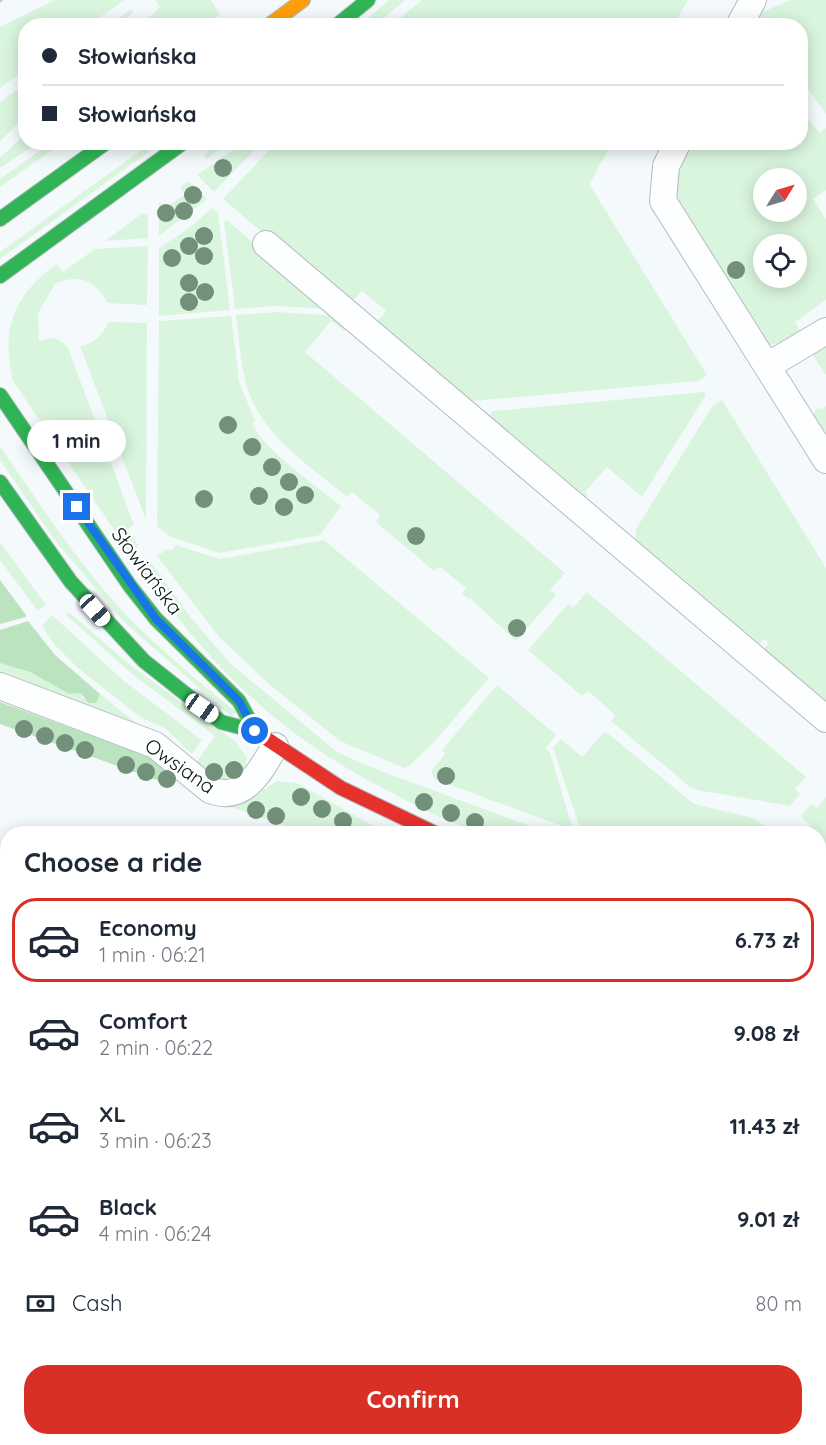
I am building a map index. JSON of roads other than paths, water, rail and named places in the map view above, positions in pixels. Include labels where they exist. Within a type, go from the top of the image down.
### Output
[{"type":"street","points":[[279,18],[303,0]]},
{"type":"street","points":[[346,18],[368,0]]},
{"type":"street","points":[[743,18],[753,0]]},
{"type":"street","points":[[0,219],[96,150]]},
{"type":"street","points":[[4,280],[24,258],[173,150]]},
{"type":"street","points":[[674,150],[666,166],[663,201],[826,460]]},
{"type":"street","points":[[0,203],[44,188]]},
{"type":"street","points":[[266,244],[826,719]]},
{"type":"street","points":[[766,363],[774,362],[826,331]]},
{"type":"street","name":"Słowiańska","points":[[1,389],[10,409],[130,586],[164,627],[239,701],[265,738]]},
{"type":"street","name":"Słowiańska","points":[[0,482],[71,582],[144,661],[221,722],[265,738],[341,788],[420,826]]},
{"type":"street","name":"Owsiana","points":[[0,686],[155,745],[210,790],[220,794],[234,793],[255,778],[265,738]]}]
